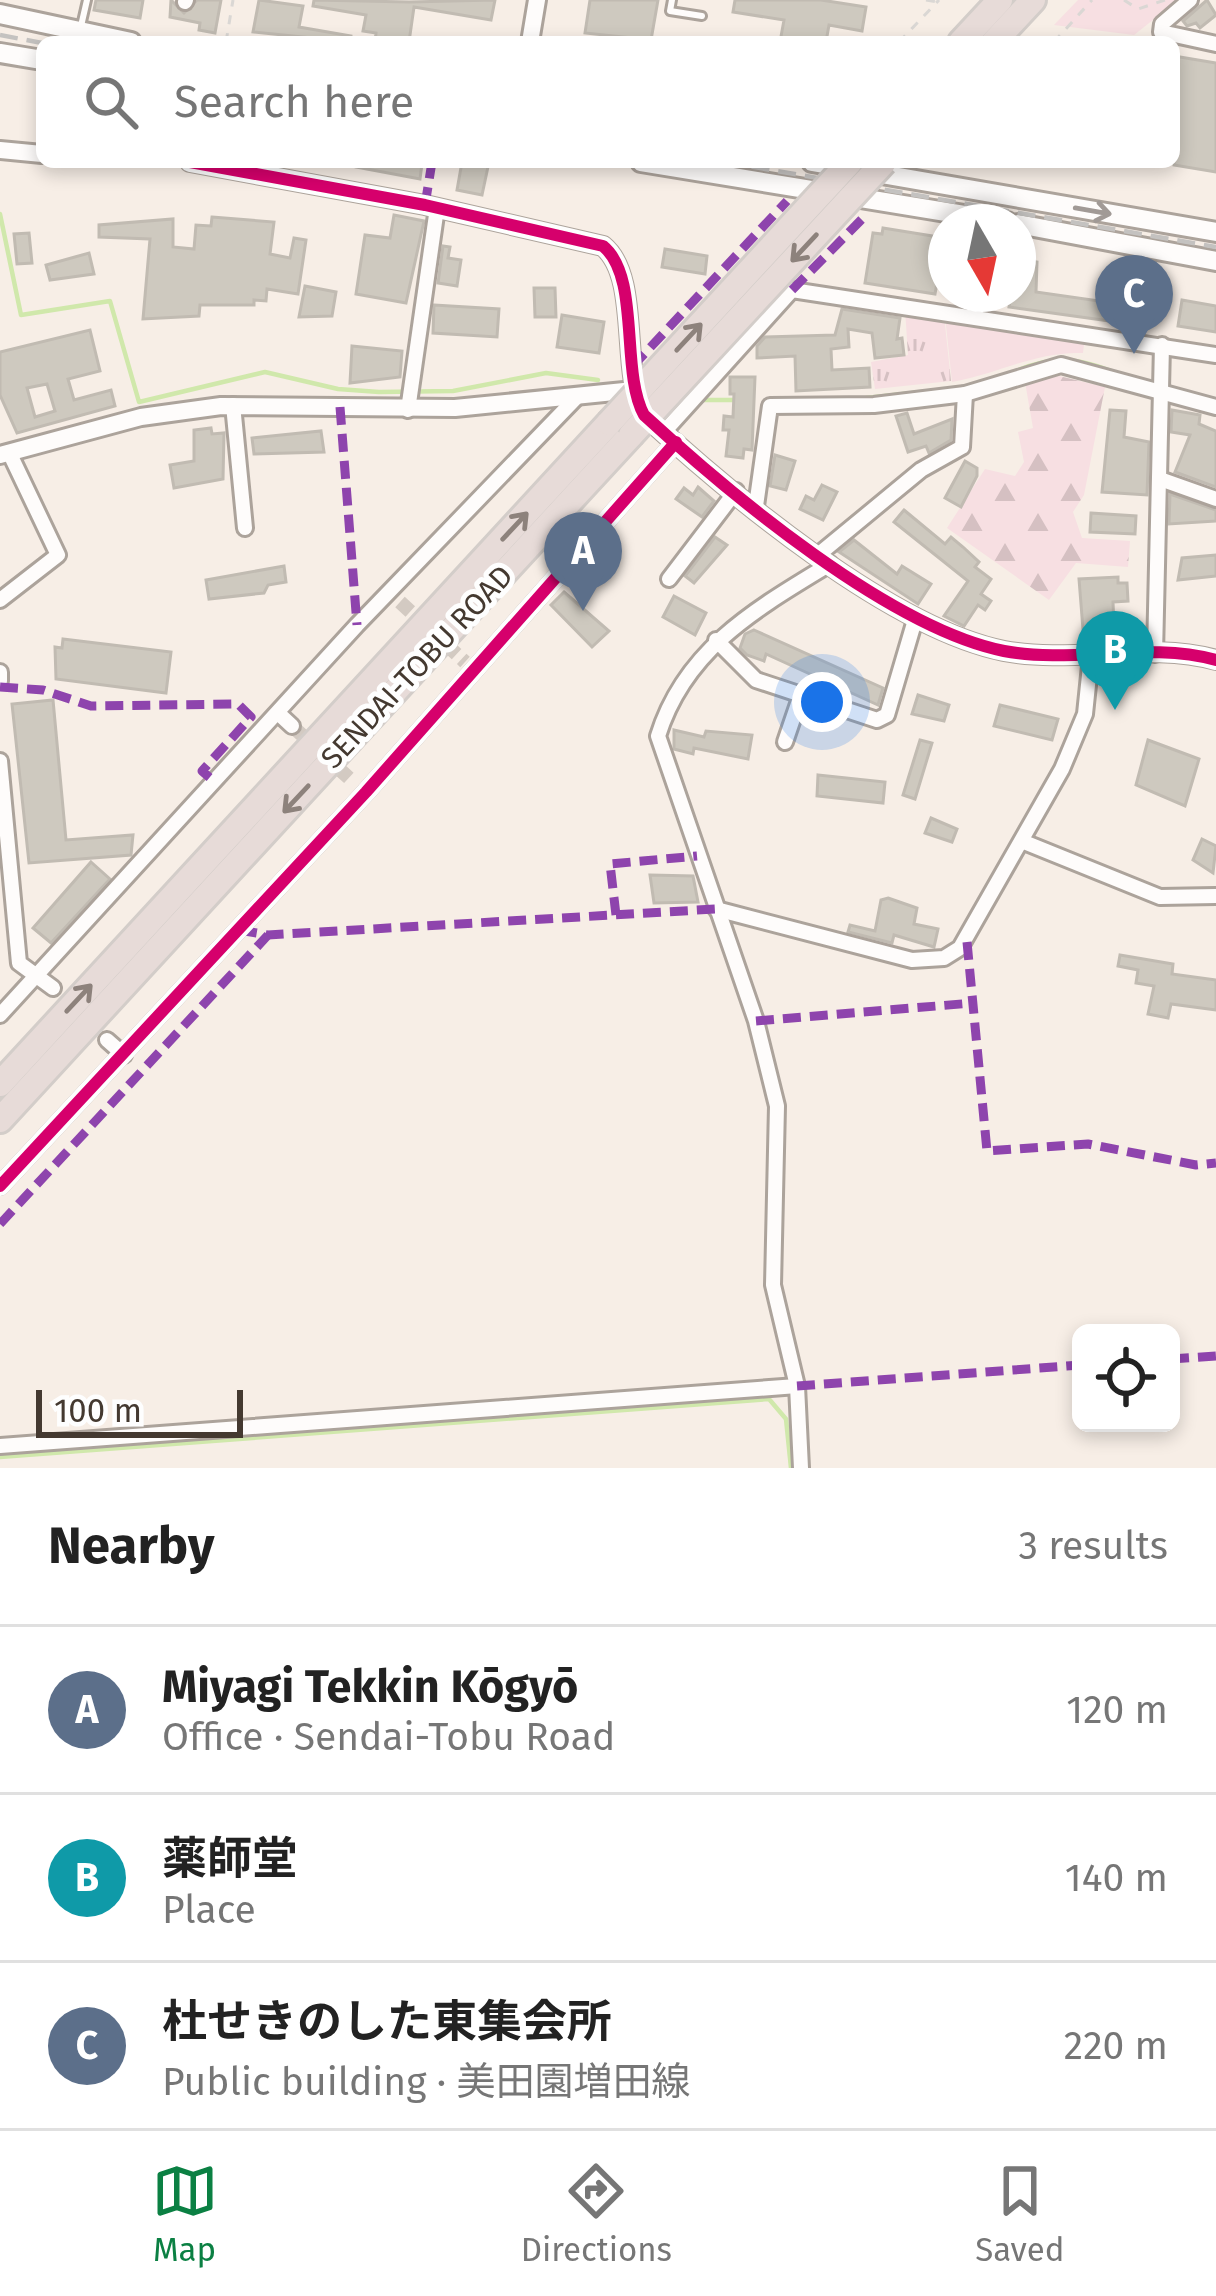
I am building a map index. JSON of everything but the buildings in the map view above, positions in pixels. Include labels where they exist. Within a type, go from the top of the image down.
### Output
[{"type":"highway","points":[[967,36],[1000,0]]},
{"type":"highway","points":[[1000,36],[1033,0]]},
{"type":"highway","name":"SENDAI-TOBU ROAD","points":[[0,1120],[620,429],[845,168]]},
{"type":"highway","name":"SENDAI-TOBU ROAD","points":[[0,1084],[620,429],[878,168]]},
{"type":"main road","points":[[0,14],[105,36]]},
{"type":"main road","points":[[0,53],[36,59]]},
{"type":"main road","points":[[678,168],[928,209]]},
{"type":"main road","points":[[847,168],[1216,232]]},
{"type":"main road","points":[[1036,227],[1216,260]]},
{"type":"street","points":[[531,36],[537,0]]},
{"type":"street","points":[[1190,0],[1162,24],[1161,32],[1214,42]]},
{"type":"street","points":[[0,150],[36,153]]},
{"type":"street","points":[[222,168],[566,235],[610,251],[620,272],[634,390],[644,416],[824,559],[915,620],[1004,651],[1216,660]]},
{"type":"street","points":[[410,397],[437,208]]},
{"type":"street","points":[[0,1186],[365,792],[792,290],[1216,355]]},
{"type":"street","points":[[1156,654],[1162,345]]},
{"type":"street","points":[[756,506],[770,406],[874,405],[965,394],[1061,365],[1216,407]]},
{"type":"street","points":[[0,600],[58,555],[4,453],[141,418],[233,405],[410,397],[577,397],[634,390]]},
{"type":"street","points":[[802,1468],[797,1386],[773,1285],[777,1106],[756,1021],[658,736],[673,692],[716,640],[824,559],[921,470],[962,447],[965,394]]},
{"type":"street","points":[[0,1015],[577,397]]},
{"type":"street","points":[[233,405],[245,528]]},
{"type":"street","points":[[1160,478],[1216,499]]},
{"type":"street","points":[[669,579],[736,491]]},
{"type":"street","points":[[716,640],[756,680],[857,717],[887,715],[915,620]]},
{"type":"street","points":[[716,909],[912,960],[934,960],[967,942],[1024,842],[1085,714],[1091,656]]},
{"type":"street","points":[[785,742],[800,698]]},
{"type":"street","points":[[278,713],[292,726]]},
{"type":"street","points":[[0,761],[19,963],[53,988]]},
{"type":"street","points":[[350,779],[365,792]]},
{"type":"street","points":[[1024,842],[1160,897],[1216,896]]},
{"type":"street","points":[[107,1040],[124,1055]]},
{"type":"street","points":[[0,1446],[797,1386]]},
{"type":"lane","points":[[80,30],[87,0]]},
{"type":"lane","points":[[672,0],[670,11],[702,16]]},
{"type":"path","points":[[227,36],[233,0]]},
{"type":"path","points":[[926,0],[938,0]]},
{"type":"path","points":[[905,36],[938,0]]},
{"type":"path","points":[[1124,0],[1138,9],[1165,0]]},
{"type":"path","points":[[1060,36],[1092,3]]},
{"type":"green space","points":[[1078,0],[1178,0],[1134,35],[1054,25]]},
{"type":"green space","points":[[905,309],[944,315],[951,381],[875,389],[871,362],[908,355]]},
{"type":"green space","points":[[945,316],[1085,336],[1083,353],[1033,359],[952,382]]},
{"type":"green space","points":[[1059,376],[1105,387],[1084,495],[1073,512],[1082,538],[1130,541],[1128,567],[1076,563],[1049,600],[947,528],[985,469],[1015,476],[1024,462],[1018,432],[1033,428],[1025,382]]},
{"type":"waterway","points":[[0,214],[21,315],[110,301],[139,402],[265,372],[338,389],[379,392],[453,391],[546,373],[598,380]]},
{"type":"waterway","points":[[1007,375],[1037,363],[1064,360],[1121,375]]},
{"type":"waterway","points":[[866,398],[968,387]]},
{"type":"waterway","points":[[701,400],[734,400]]},
{"type":"waterway","points":[[0,1457],[769,1399],[786,1419],[791,1468]]},
{"type":"tunnel","points":[[400,602],[465,662]]},
{"type":"tunnel","points":[[292,726],[350,779]]},
{"type":"railway","points":[[0,35],[36,42]]},
{"type":"railway","points":[[760,168],[1216,247]]},
{"type":"marked path","points":[[425,205],[431,168]]},
{"type":"marked path","points":[[632,367],[787,201]]},
{"type":"marked path","points":[[792,290],[867,214]]},
{"type":"marked path","points":[[340,407],[357,625]]},
{"type":"marked path","points":[[0,687],[43,690],[91,706],[238,704],[251,717],[202,771],[216,783]]},
{"type":"marked path","points":[[616,915],[610,864],[697,856]]},
{"type":"marked path","points":[[239,930],[268,935],[716,909]]},
{"type":"marked path","points":[[0,1224],[268,935]]},
{"type":"marked path","points":[[967,942],[987,1151],[1088,1144],[1196,1165],[1216,1163]]},
{"type":"marked path","points":[[756,1021],[973,1003]]},
{"type":"marked path","points":[[1180,1358],[1216,1356]]},
{"type":"marked path","points":[[797,1386],[1072,1366]]},
{"type":"cycle path","points":[[223,168],[425,205],[603,246],[622,279],[633,374],[644,415],[814,554],[912,616],[959,638],[1004,651],[1057,655],[1164,652],[1216,660]]},
{"type":"cycle path","points":[[0,1186],[366,792],[676,442]]},
{"type":"place","name":"杜せきのした東集会所","points":[[1134,354]]},
{"type":"place","name":"Miyagi Tekkin Kōgyō","points":[[583,611]]},
{"type":"place","name":"薬師堂","points":[[1115,710]]}]
